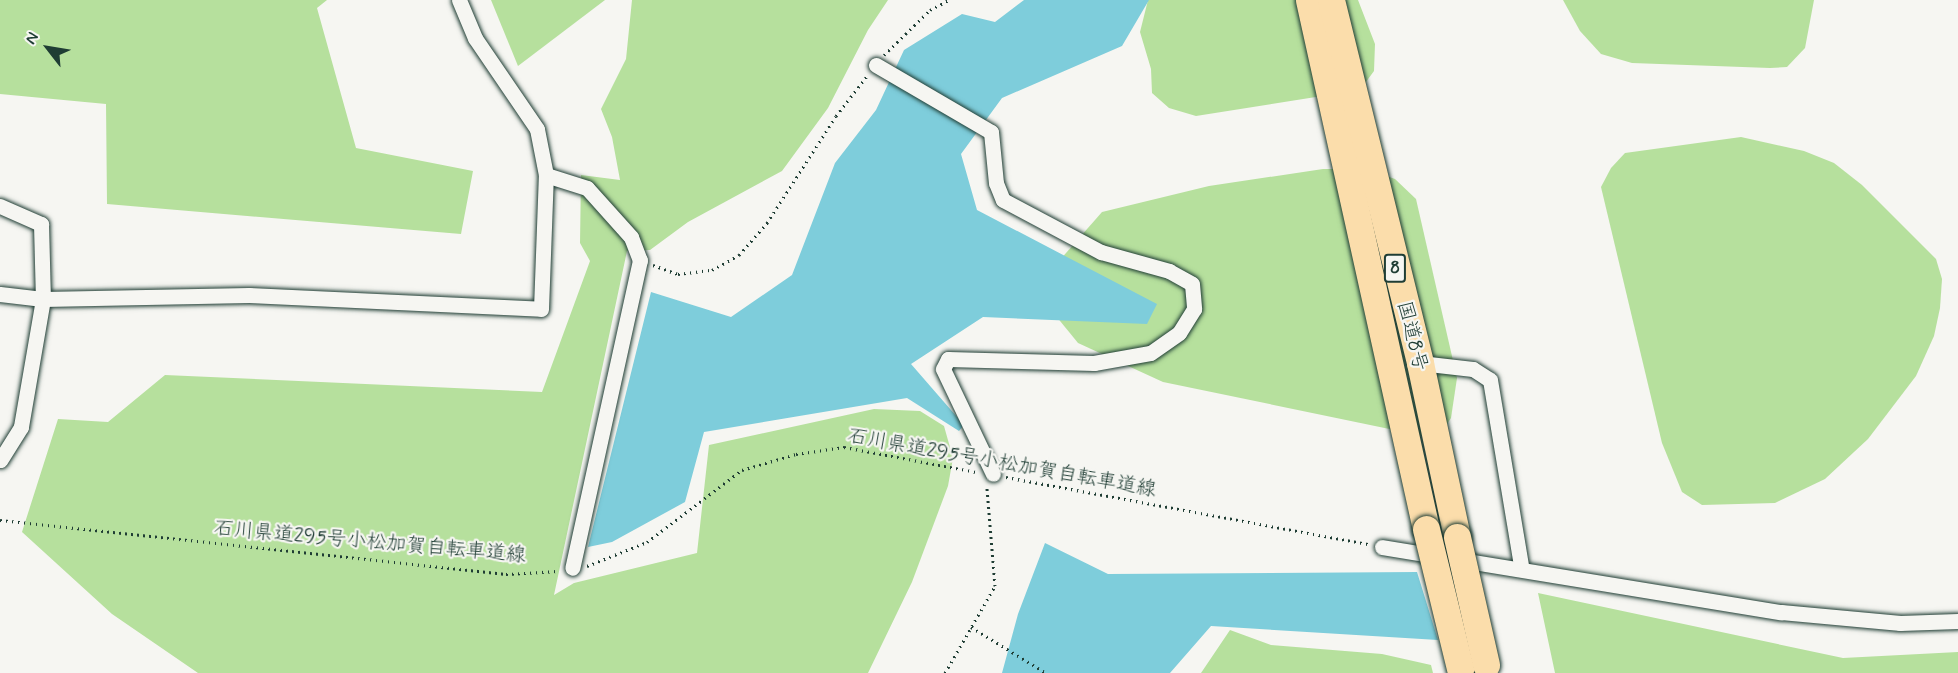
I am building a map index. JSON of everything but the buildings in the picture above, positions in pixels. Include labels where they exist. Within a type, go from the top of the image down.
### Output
[{"type":"highway","name":"国道8号","points":[[1309,0],[1426,529],[1474,670]]},
{"type":"highway","name":"国道8号","points":[[1331,0],[1420,363],[1457,537],[1474,670]]},
{"type":"street","points":[[0,294],[43,298],[249,295],[541,309],[546,175],[537,129],[475,38],[459,0]]},
{"type":"street","points":[[880,68],[991,132],[996,183],[1003,200],[1101,252],[1169,271],[1192,284],[1195,298],[1194,309],[1179,333],[1150,353],[1094,363],[948,359],[943,369],[990,474]]},
{"type":"street","points":[[546,175],[587,188],[631,237],[640,260],[572,568]]},
{"type":"street","points":[[0,206],[41,224],[43,298],[21,427],[0,460]]},
{"type":"street","points":[[1420,363],[1473,369],[1490,380],[1521,566]]},
{"type":"street","points":[[1382,547],[1521,566],[1781,612],[1900,623],[1958,621]]},
{"type":"path","points":[[640,260],[678,274],[711,270],[739,255],[766,223],[836,116],[880,68],[894,41],[949,0]]},
{"type":"path","name":"石川県道295号小松加賀自転車道線","points":[[0,520],[506,574],[572,568],[623,555],[647,542],[742,470],[796,454],[844,447],[1382,547]]},
{"type":"path","points":[[945,673],[995,586],[989,537],[990,474]]},
{"type":"path","points":[[971,627],[1046,673]]},
{"type":"green space","points":[[0,0],[327,0],[317,8],[356,148],[473,171],[461,234],[107,204],[106,104],[0,94]]},
{"type":"green space","points":[[491,0],[605,0],[518,66]]},
{"type":"green space","points":[[632,0],[888,0],[868,30],[828,108],[782,171],[688,222],[650,250],[627,251],[554,595],[574,583],[697,553],[709,445],[874,409],[920,411],[944,426],[953,458],[948,486],[912,582],[868,673],[198,673],[112,614],[22,532],[58,419],[108,422],[165,375],[542,392],[590,261],[580,243],[581,175],[620,180],[612,137],[601,109],[626,59]]},
{"type":"green space","points":[[1148,0],[1358,0],[1375,44],[1374,71],[1360,90],[1196,116],[1169,108],[1152,93],[1151,69],[1140,32]]},
{"type":"green space","points":[[1563,0],[1814,0],[1805,48],[1787,67],[1770,68],[1632,63],[1601,54],[1580,31]]},
{"type":"green space","points":[[1741,137],[1804,151],[1834,163],[1862,185],[1936,259],[1942,279],[1940,308],[1934,336],[1916,376],[1868,439],[1825,479],[1775,503],[1702,505],[1682,492],[1662,443],[1601,187],[1611,168],[1625,153]]},
{"type":"green space","points":[[1323,169],[1367,169],[1395,179],[1416,199],[1457,378],[1451,418],[1441,433],[1428,437],[1163,382],[1078,343],[1056,316],[1052,269],[1102,212],[1209,186]]},
{"type":"green space","points":[[1538,593],[1843,658],[1958,652],[1958,673],[1555,673]]},
{"type":"green space","points":[[1230,630],[1271,645],[1382,654],[1431,665],[1433,673],[1201,673]]},
{"type":"water","points":[[1024,0],[1149,0],[1122,46],[1002,98],[961,154],[977,210],[1157,304],[1147,324],[983,317],[911,364],[964,425],[959,431],[907,398],[704,432],[685,502],[612,542],[588,547],[651,292],[731,317],[792,275],[835,163],[876,110],[904,50],[962,14],[995,22]]},
{"type":"water","points":[[1045,543],[1108,574],[1417,572],[1438,640],[1211,626],[1170,673],[1002,673],[1018,614]]}]
